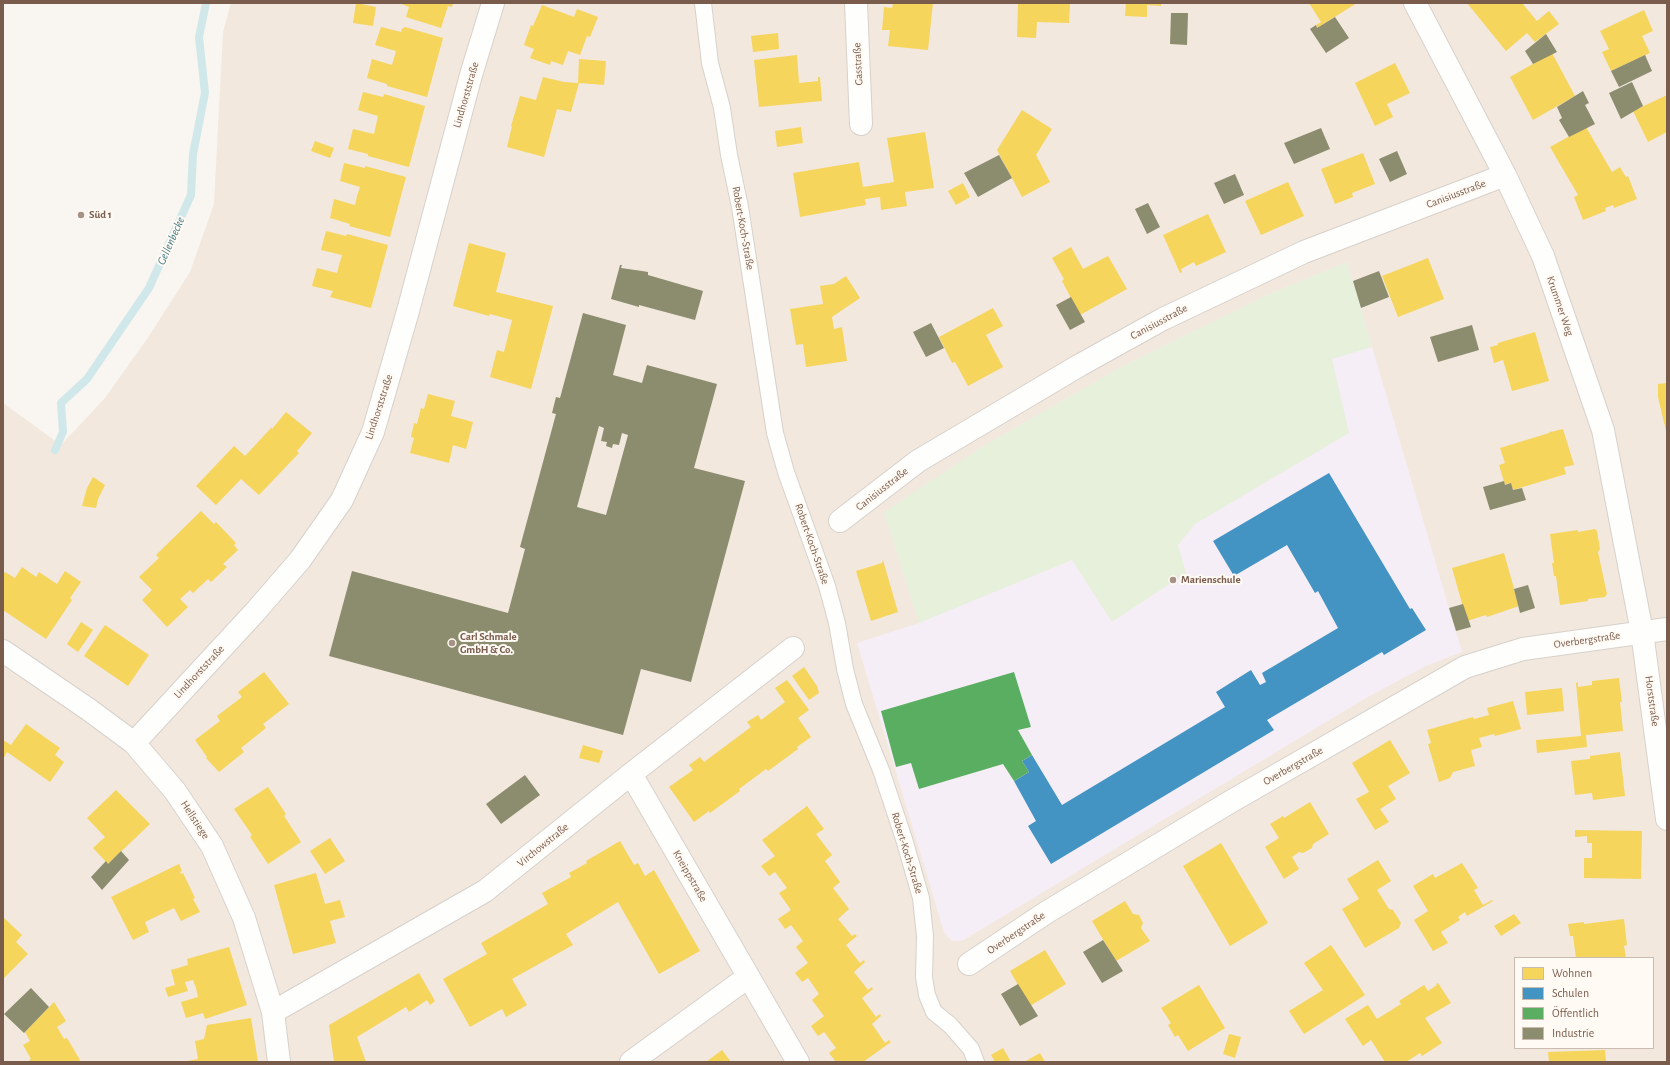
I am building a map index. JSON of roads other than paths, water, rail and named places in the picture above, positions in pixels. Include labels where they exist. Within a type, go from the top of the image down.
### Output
[{"type":"street","name":"Lindhorststraße","points":[[134,743],[300,560],[342,500],[373,432],[408,311],[471,75],[493,3]]},
{"type":"street","name":"Gasstraße","points":[[856,3],[861,124]]},
{"type":"street","name":"Krummer Weg","points":[[1415,3],[1505,175],[1543,256],[1603,430],[1642,632]]},
{"type":"street","name":"Canisiusstraße","points":[[840,521],[923,458],[1080,365],[1163,318],[1304,252],[1505,175]]},
{"type":"street","points":[[1642,632],[1667,629]]},
{"type":"street","name":"Horststraße","points":[[1642,632],[1667,819]]},
{"type":"street","name":"Overbergstraße","points":[[969,964],[1047,912],[1223,806],[1465,667],[1523,649],[1642,632]]},
{"type":"street","name":"Virchowstraße","points":[[273,1012],[485,891],[631,774],[793,648]]},
{"type":"street","name":"Hellstiege","points":[[3,651],[88,709],[134,743],[175,791],[212,846],[244,918],[273,1012],[279,1062]]},
{"type":"street","name":"Kneippstraße","points":[[631,774],[798,1062]]},
{"type":"street","points":[[631,1062],[748,977]]},
{"type":"lane","name":"Robert-Koch-Straße","points":[[703,3],[710,63],[722,108],[729,156],[740,206],[775,433],[786,472],[827,586],[837,623],[845,669],[854,704],[883,777],[904,839],[921,898],[925,936],[924,977],[926,995],[934,1012],[950,1025],[971,1049],[976,1062]]},
{"type":"waterway","name":"Gellenbecke","points":[[55,450],[63,432],[61,403],[87,379],[149,288],[191,195],[193,154],[205,93],[199,37],[206,3]]},
{"type":"place","name":"Süd 1","points":[[81,215]]},
{"type":"place","name":"Marienschule","points":[[1173,580]]},
{"type":"place","name":"Carl Schmale GmbH & Co.","points":[[452,643]]}]
